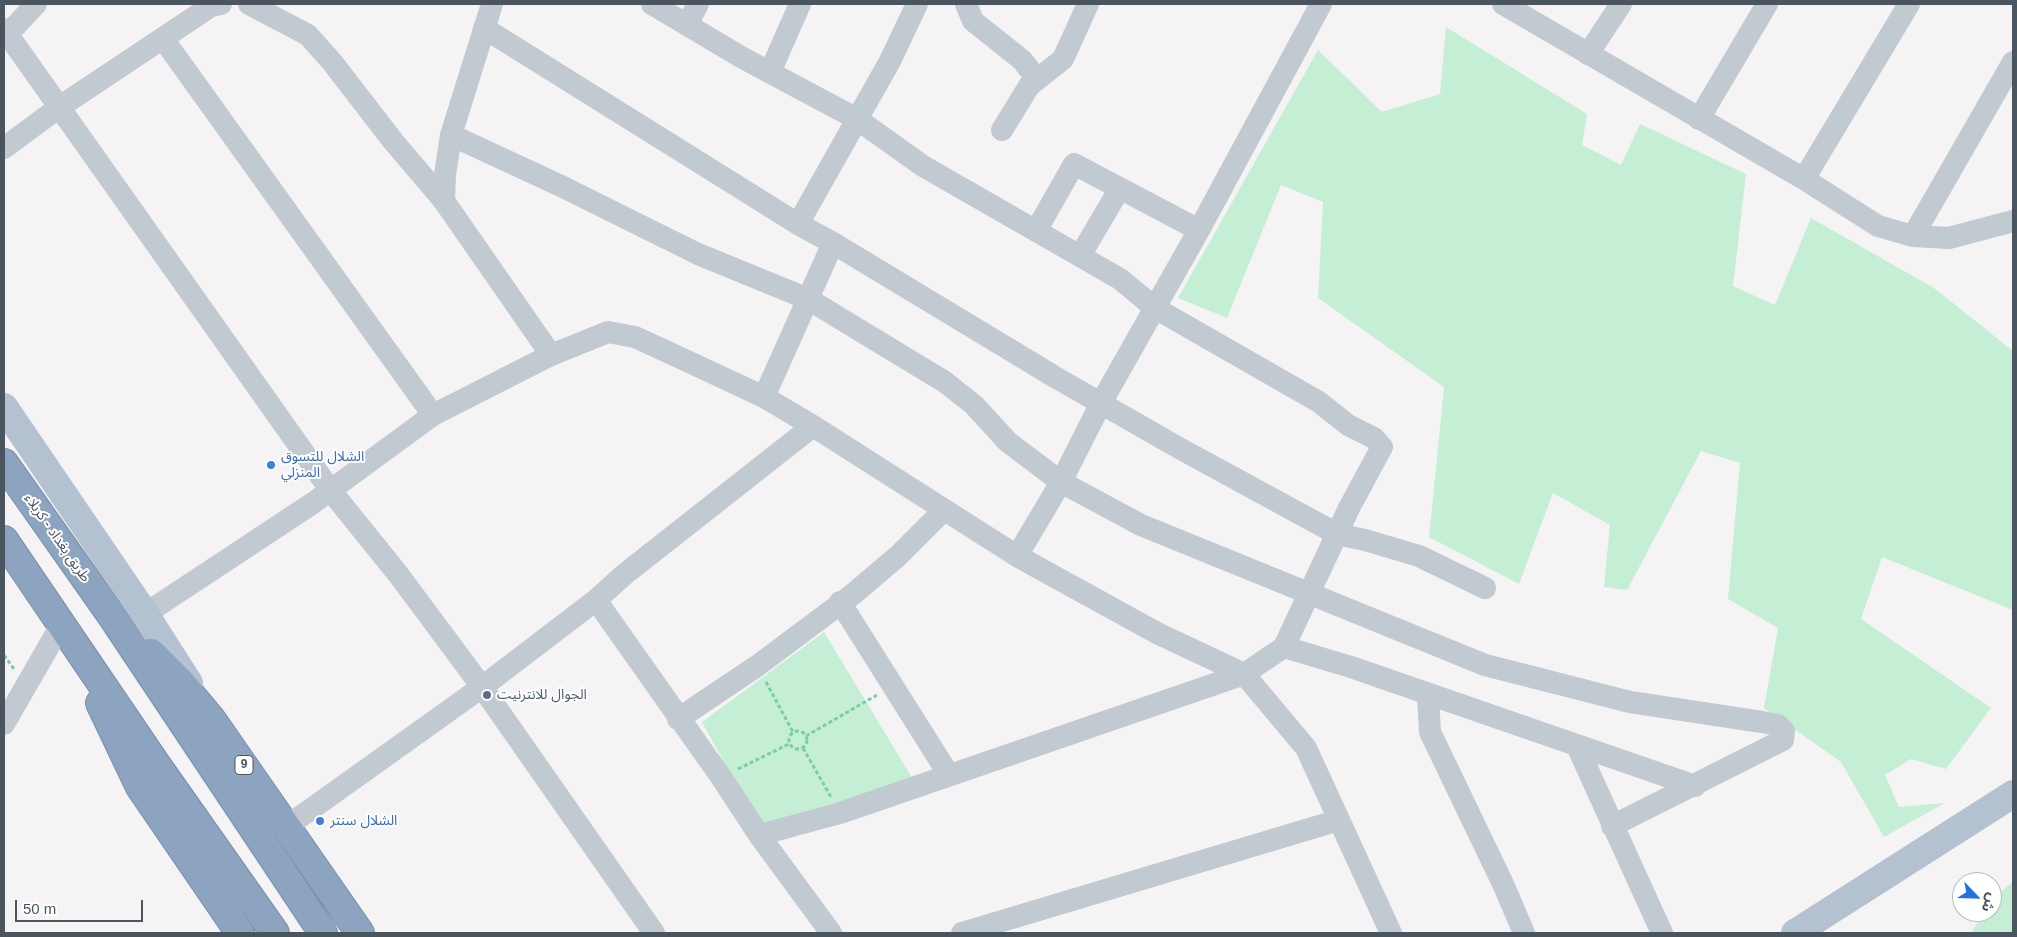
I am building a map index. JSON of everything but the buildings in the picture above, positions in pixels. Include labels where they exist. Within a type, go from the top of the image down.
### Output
[{"type":"highway","name":"طريق بغداد - كربلاء","points":[[4,463],[109,612]]},
{"type":"highway","points":[[4,540],[275,933]]},
{"type":"highway","name":"9","points":[[109,612],[181,683],[212,720],[360,933]]},
{"type":"highway","name":"9","points":[[109,612],[323,933]]},
{"type":"highway","points":[[66,631],[119,748],[140,787],[240,933]]},
{"type":"main road","points":[[4,407],[146,614],[212,720]]},
{"type":"main road","points":[[1795,933],[2013,794]]},
{"type":"street","points":[[36,4],[6,31],[58,108],[331,490],[398,574],[482,687],[654,933]]},
{"type":"street","points":[[4,148],[58,108],[164,40],[211,6],[221,4]]},
{"type":"street","points":[[249,4],[308,35],[444,201],[551,355]]},
{"type":"street","points":[[444,201],[445,175],[451,135],[492,4]]},
{"type":"street","points":[[652,4],[770,72],[857,119],[923,166],[1120,279],[1155,308],[1319,402],[1348,425],[1374,438],[1382,447],[1337,534],[1284,647],[1244,674],[840,813],[759,835]]},
{"type":"street","points":[[687,25],[698,4]]},
{"type":"street","points":[[770,72],[800,4]]},
{"type":"street","points":[[798,224],[890,61],[916,4]]},
{"type":"street","points":[[966,4],[973,21],[1022,60],[1038,79]]},
{"type":"street","points":[[1002,130],[1028,86],[1063,59],[1088,4]]},
{"type":"street","points":[[1017,556],[1061,482],[1101,403],[1321,4]]},
{"type":"street","points":[[1503,4],[1804,179],[1878,226],[1914,236],[1949,238],[2013,221]]},
{"type":"street","points":[[1588,54],[1621,4]]},
{"type":"street","points":[[1699,119],[1767,4]]},
{"type":"street","points":[[1804,179],[1909,4]]},
{"type":"street","points":[[484,28],[798,224],[1101,403],[1337,534],[1419,556],[1485,588]]},
{"type":"street","points":[[164,40],[434,415]]},
{"type":"street","points":[[1914,236],[2006,84],[2013,62]]},
{"type":"street","points":[[451,135],[561,186],[698,254],[808,299],[945,382],[974,405],[1008,442],[1061,482],[1141,525],[1486,665],[1630,702],[1762,722],[1778,726],[1784,731],[1783,740],[1695,786],[1612,826]]},
{"type":"street","points":[[1036,231],[1074,164],[1198,230]]},
{"type":"street","points":[[1080,256],[1120,188]]},
{"type":"street","points":[[764,398],[833,243]]},
{"type":"street","points":[[146,614],[331,490],[434,415],[551,355],[608,332],[635,337],[764,398],[813,426],[943,511],[1017,556],[1157,634],[1244,674],[1306,748],[1390,933]]},
{"type":"street","points":[[286,827],[482,687],[596,600],[625,574],[813,426]]},
{"type":"street","points":[[678,718],[757,666],[840,602],[898,556],[943,511]]},
{"type":"street","points":[[596,600],[721,777],[759,835],[831,933]]},
{"type":"street","points":[[840,602],[950,775]]},
{"type":"street","points":[[4,724],[66,631]]},
{"type":"street","points":[[1284,647],[1351,667],[1428,696],[1695,786]]},
{"type":"street","points":[[1428,696],[1430,732],[1504,886],[1524,933]]},
{"type":"street","points":[[1577,746],[1662,933]]},
{"type":"street","points":[[962,933],[1339,820]]},
{"type":"path","points":[[757,666],[794,732]]},
{"type":"path","points":[[806,736],[893,686]]},
{"type":"path","points":[[801,731],[806,736],[807,743],[803,748],[795,749],[790,744],[789,737],[794,732],[801,731]]},
{"type":"path","points":[[721,777],[790,744]]},
{"type":"path","points":[[803,748],[840,813]]},
{"type":"green space","points":[[1446,27],[1587,114],[1582,145],[1621,165],[1640,124],[1746,174],[1733,286],[1775,305],[1811,218],[1934,288],[2013,351],[2013,610],[1882,557],[1861,619],[1991,708],[1946,769],[1911,759],[1885,775],[1899,807],[1945,803],[1884,837],[1841,762],[1764,708],[1778,628],[1728,599],[1740,463],[1701,451],[1627,590],[1604,587],[1610,525],[1553,493],[1519,584],[1429,537],[1444,387],[1318,298],[1323,202],[1281,185],[1227,318],[1178,298],[1318,50],[1382,112],[1440,94]]},
{"type":"green space","points":[[824,632],[914,781],[758,824],[702,722]]},
{"type":"green space","points":[[2013,882],[2013,933],[1971,933],[1978,922],[2002,922],[2002,891]]},
{"type":"place","name":"الشلال للتسوق المنزلي","points":[[271,465]]},
{"type":"place","name":"الجوال للانترنيت","points":[[487,695]]},
{"type":"place","name":"الشلال سنتر","points":[[320,821]]}]
